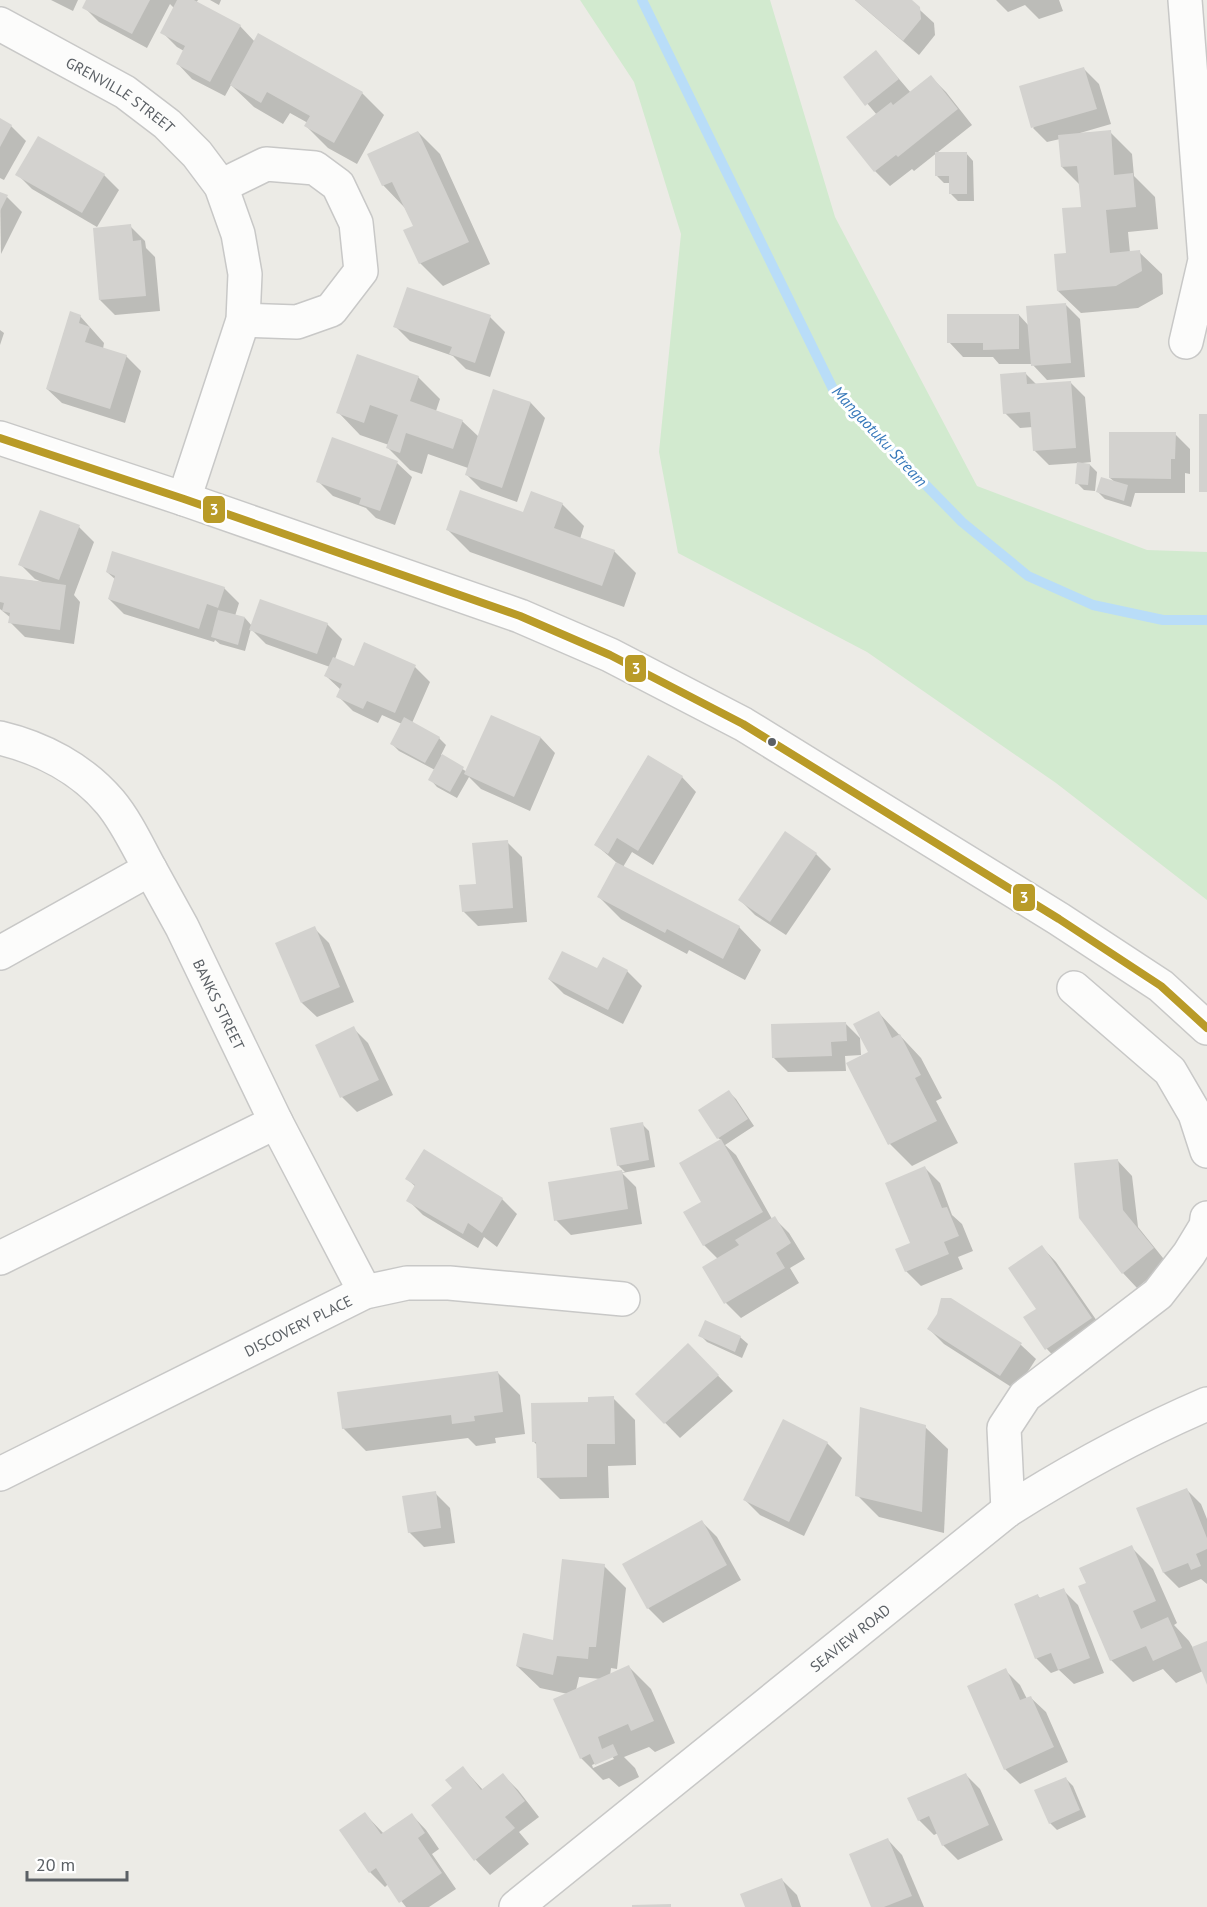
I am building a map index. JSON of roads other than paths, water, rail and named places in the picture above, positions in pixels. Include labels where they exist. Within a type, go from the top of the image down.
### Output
[{"type":"street","points":[[1185,0],[1205,260],[1186,342]]},
{"type":"street","name":"GRENVILLE STREET","points":[[0,24],[125,92],[175,132],[197,154],[221,186],[238,234],[244,274],[243,320],[184,499]]},
{"type":"street","points":[[221,186],[266,164],[315,168],[338,185],[356,222],[361,271],[331,310],[297,322],[243,320]]},
{"type":"street","points":[[0,438],[184,499],[520,616],[610,655],[743,724],[1059,919],[1161,986],[1207,1028]]},
{"type":"street","name":"BANKS STREET","points":[[0,738],[52,756],[91,781],[111,803],[182,927],[276,1122],[364,1292]]},
{"type":"street","points":[[0,952],[150,869]]},
{"type":"street","points":[[1074,988],[1170,1071],[1195,1114],[1207,1151]]},
{"type":"street","points":[[0,1257],[276,1122]]},
{"type":"street","points":[[1008,1510],[1004,1428],[1025,1396],[1158,1294],[1189,1254],[1206,1226],[1207,1218]]},
{"type":"street","name":"DISCOVERY PLACE","points":[[0,1474],[364,1292],[407,1283],[449,1283],[622,1299]]},
{"type":"street","name":"SEAVIEW ROAD","points":[[516,1907],[1008,1510],[1071,1471],[1152,1428],[1207,1404]]},
{"type":"waterway","name":"Mangaotuku Stream","points":[[642,0],[834,391],[962,522],[1028,576],[1093,605],[1163,620],[1207,620]]}]
